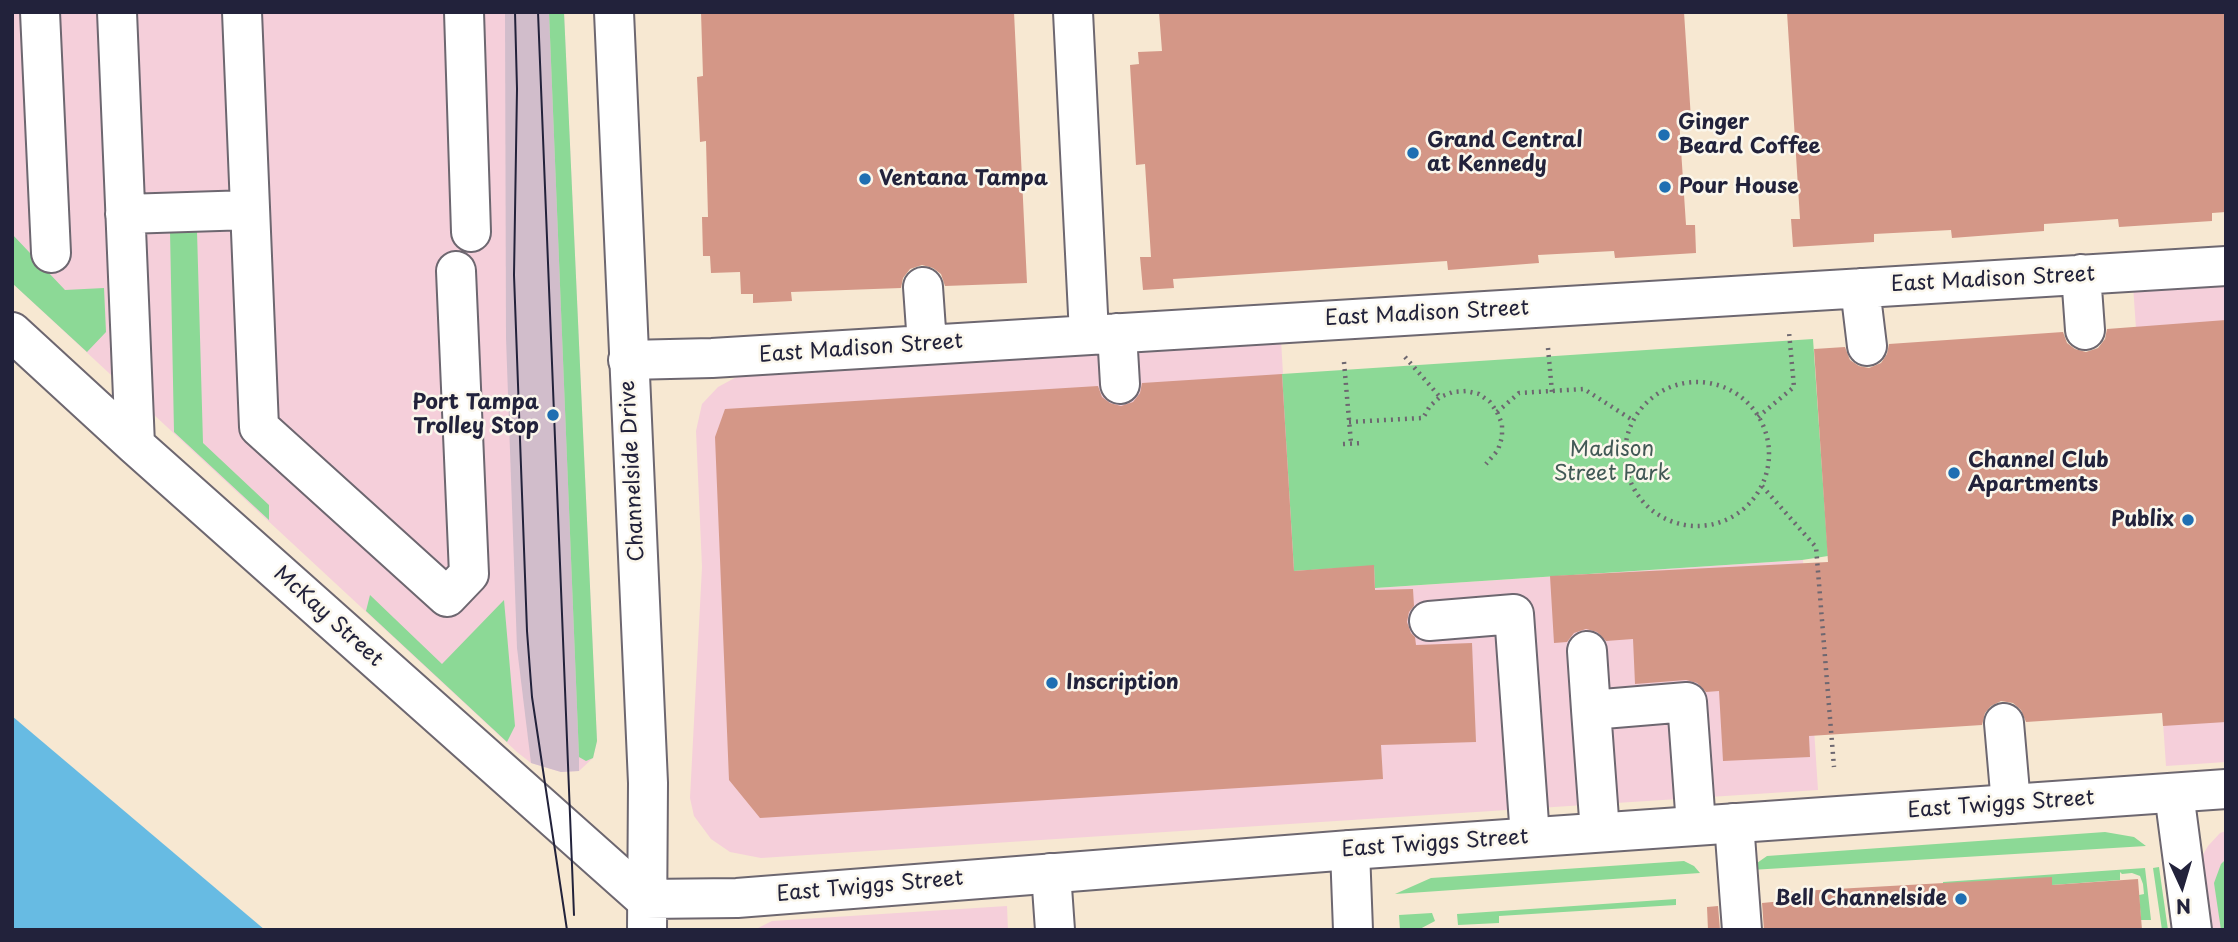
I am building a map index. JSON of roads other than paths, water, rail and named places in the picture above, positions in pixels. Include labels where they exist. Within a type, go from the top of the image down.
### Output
[{"type":"street","points":[[40,12],[51,253]]},
{"type":"street","points":[[117,12],[135,445]]},
{"type":"street","points":[[242,12],[259,427],[447,597],[469,574],[456,271]]},
{"type":"street","points":[[464,12],[471,232]]},
{"type":"street","name":"Channelside Drive","points":[[614,12],[648,783],[646,915]]},
{"type":"street","points":[[1073,12],[1103,334],[1120,384]]},
{"type":"street","points":[[125,214],[250,209]]},
{"type":"street","name":"East Madison Street","points":[[628,360],[2226,266]]},
{"type":"street","points":[[2081,274],[2085,330]]},
{"type":"street","points":[[923,287],[928,344]]},
{"type":"street","points":[[1860,288],[1867,346]]},
{"type":"street","name":"McKay Street","points":[[12,332],[646,915]]},
{"type":"street","points":[[1429,621],[1514,614],[1531,837]]},
{"type":"street","points":[[1587,651],[1600,832]]},
{"type":"street","points":[[1591,710],[1687,702],[1714,824],[1742,930]]},
{"type":"street","points":[[2004,723],[2011,804]]},
{"type":"street","name":"East Twiggs Street","points":[[646,915],[737,898],[1350,849],[2226,789]]},
{"type":"street","points":[[2174,793],[2192,930]]},
{"type":"street","points":[[1714,824],[1718,930]]},
{"type":"street","points":[[1350,849],[1353,930]]},
{"type":"street","points":[[1051,873],[1055,930]]},
{"type":"water","points":[[12,716],[265,930],[12,930]]},
{"type":"tram line","points":[[515,12],[517,89],[514,275],[527,631],[532,697],[567,930]]},
{"type":"tram line","points":[[538,12],[574,915]]},
{"type":"place","name":"Ginger Beard Coffee","points":[[1664,135]]},
{"type":"place","name":"Grand Central at Kennedy","points":[[1413,153]]},
{"type":"place","name":"Ventana Tampa","points":[[865,179]]},
{"type":"place","name":"Pour House","points":[[1665,187]]},
{"type":"place","name":"Port Tampa Trolley Stop","points":[[553,415]]},
{"type":"place","name":"Channel Club Apartments","points":[[1954,473]]},
{"type":"place","name":"Publix","points":[[2188,520]]},
{"type":"place","name":"Inscription","points":[[1052,683]]},
{"type":"place","name":"Bell Channelside","points":[[1961,899]]},
{"type":"park label","name":"Madison Street Park","points":[[1612,462]]}]
